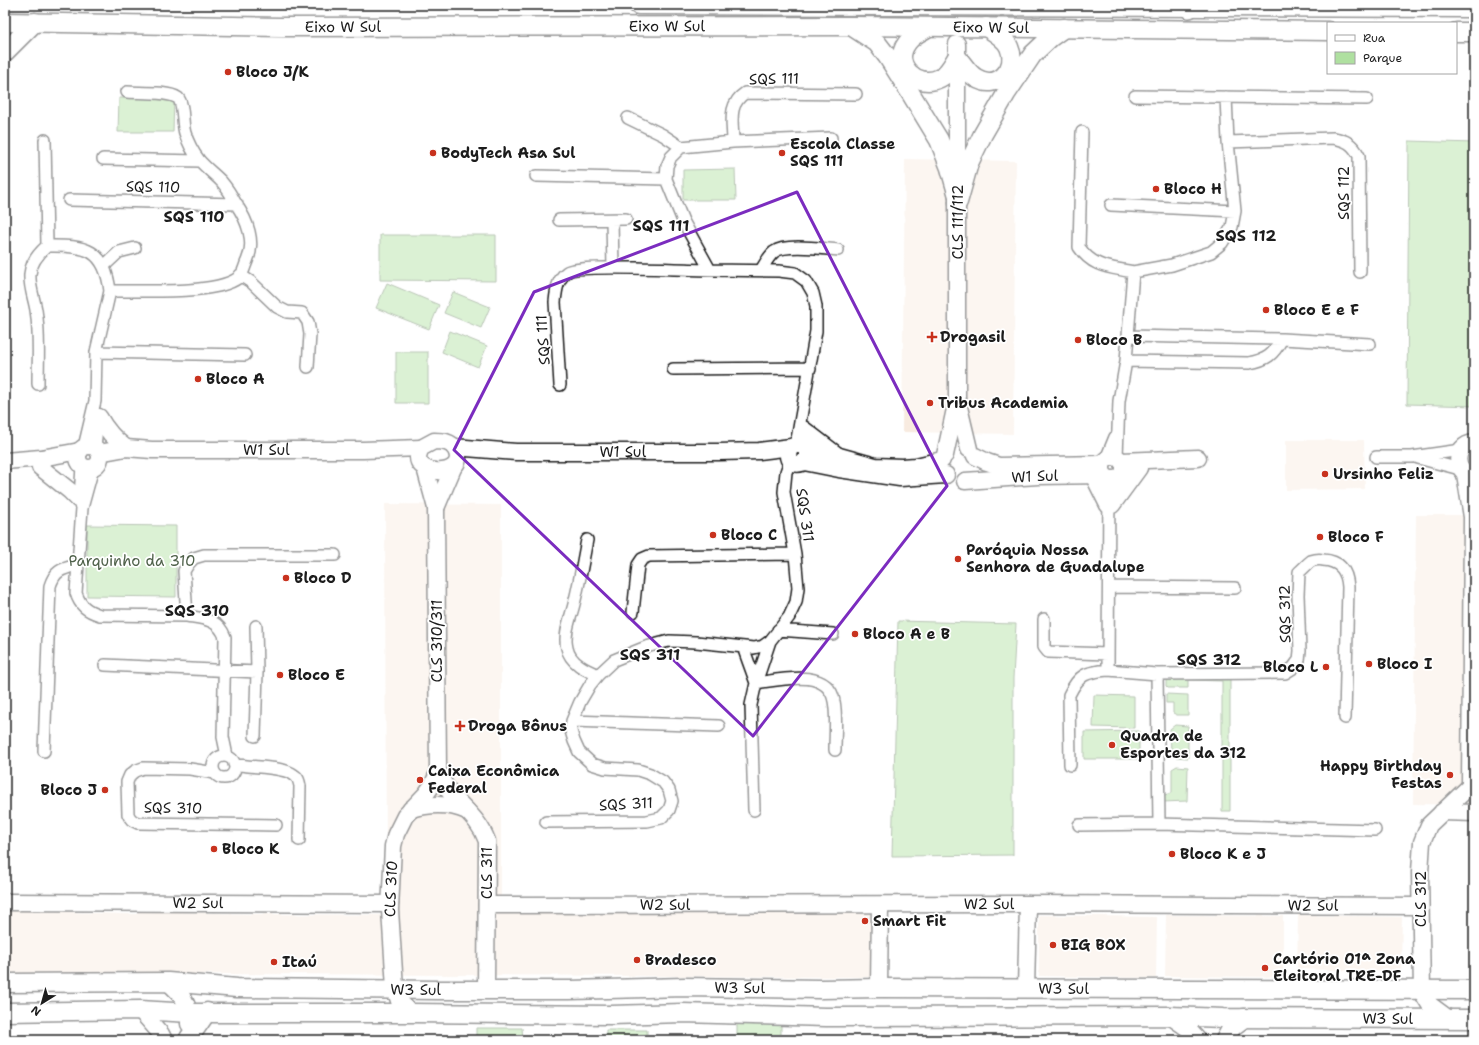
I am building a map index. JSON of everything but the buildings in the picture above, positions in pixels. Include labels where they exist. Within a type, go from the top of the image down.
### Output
[{"type":"main road","name":"Eixo W Sul","points":[[638,5],[1474,8]]},
{"type":"main road","name":"Eixo W Sul","points":[[5,22],[282,28],[851,26],[1327,31]]},
{"type":"main road","points":[[5,52],[35,22]]},
{"type":"main road","points":[[851,26],[877,44],[887,56],[911,94],[939,140],[950,168],[958,199]]},
{"type":"main road","points":[[929,27],[916,34],[907,42],[902,52],[903,63],[907,72],[918,80],[930,81],[941,78],[950,68],[957,51]]},
{"type":"main road","points":[[957,51],[965,69],[976,78],[986,82],[998,81],[1006,74],[1012,58],[1009,47],[1000,37],[986,27]]},
{"type":"main road","points":[[958,199],[968,163],[982,134],[1006,94],[1033,54],[1050,38],[1064,28]]},
{"type":"main road","points":[[1457,32],[1474,32]]},
{"type":"main road","name":"W3 Sul","points":[[5,983],[168,982],[237,988],[570,990],[684,987],[1026,990],[1474,990]]},
{"type":"main road","points":[[683,1013],[688,1007],[690,1001],[689,994],[684,987]]},
{"type":"main road","points":[[708,988],[701,1000],[702,1007],[708,1013]]},
{"type":"main road","points":[[952,989],[953,1017]]},
{"type":"main road","points":[[1195,989],[1215,1003],[1221,1011],[1223,1018]]},
{"type":"main road","name":"W3 Sul","points":[[5,1012],[140,1010],[198,1012],[611,1015],[708,1013],[826,1017],[1170,1016],[1223,1018],[1474,1019]]},
{"type":"main road","points":[[189,1039],[198,1012]]},
{"type":"main road","points":[[1224,1040],[1232,1026],[1244,1018]]},
{"type":"street","name":"CLS 111/112","points":[[944,463],[957,400],[957,51]]},
{"type":"street","points":[[110,291],[212,288],[226,284],[240,275],[250,254],[248,227],[237,204],[222,182],[200,161],[190,148],[182,121],[181,102],[174,96],[166,94],[127,92]]},
{"type":"street","name":"SQS 111","points":[[733,142],[732,112],[738,98],[745,93],[856,94]]},
{"type":"street","points":[[1136,96],[1367,99]]},
{"type":"street","points":[[1082,132],[1080,247],[1084,255],[1095,263],[1133,272],[1172,265],[1211,252],[1222,243],[1232,227],[1235,211],[1228,142],[1226,97]]},
{"type":"street","points":[[628,118],[663,135],[681,147],[733,142],[831,138]]},
{"type":"street","name":"SQS 112","points":[[1228,142],[1333,138],[1344,140],[1350,144],[1359,156],[1360,272]]},
{"type":"street","points":[[44,140],[47,246]]},
{"type":"street","points":[[681,147],[671,157],[667,166],[666,179],[683,220],[710,270]]},
{"type":"street","name":"SQS 110","points":[[103,159],[200,161]]},
{"type":"street","points":[[536,176],[666,179]]},
{"type":"street","name":"SQS 110","points":[[69,200],[237,204]]},
{"type":"street","points":[[1111,205],[1235,211]]},
{"type":"street","points":[[559,220],[626,219]]},
{"type":"street","points":[[612,220],[613,268]]},
{"type":"street","points":[[38,384],[39,346],[36,311],[30,284],[30,273],[33,262],[47,246],[70,245],[84,248],[96,256],[104,266],[109,278],[110,291],[96,352],[95,401],[89,457],[81,504],[76,593],[84,608],[100,615],[187,616],[207,619],[216,624],[222,630],[225,637],[223,765]]},
{"type":"street","points":[[761,270],[767,259],[774,251],[786,247],[838,250]]},
{"type":"street","points":[[104,266],[119,252],[134,248]]},
{"type":"street","name":"SQS 111","points":[[560,386],[555,302],[557,289],[561,279],[567,271],[578,268],[613,268],[761,270],[795,273],[806,281],[813,293],[816,306],[816,331],[810,368],[790,458]]},
{"type":"street","points":[[1108,670],[1111,468],[1129,336],[1133,272]]},
{"type":"street","points":[[240,275],[251,282],[277,307],[287,312],[302,313],[308,322],[309,328],[308,367]]},
{"type":"street","points":[[1129,336],[1370,344]]},
{"type":"street","points":[[1126,361],[1249,363],[1260,361],[1268,357],[1282,340]]},
{"type":"street","points":[[96,352],[245,354]]},
{"type":"street","points":[[673,369],[810,368]]},
{"type":"street","name":"CLS 111/112","points":[[957,400],[972,452]]},
{"type":"street","points":[[95,401],[99,417],[106,430],[114,439],[126,448]]},
{"type":"street","name":"SQS 111","points":[[790,458],[804,429],[800,413]]},
{"type":"street","points":[[89,457],[99,417]]},
{"type":"street","points":[[804,429],[839,456]]},
{"type":"street","points":[[434,441],[442,441],[449,442],[455,459],[445,471],[438,471],[423,466],[418,460],[418,456],[421,448],[434,441]]},
{"type":"street","points":[[960,446],[972,452],[977,462],[974,473],[965,481],[952,479],[944,463],[951,448],[960,446]]},
{"type":"street","points":[[1376,457],[1412,456],[1467,446]]},
{"type":"street","points":[[1467,446],[1458,456],[1458,462],[1466,473],[1473,513],[1472,788]]},
{"type":"street","name":"W1 Sul","points":[[5,469],[40,467],[126,448],[152,450],[381,450],[421,448]]},
{"type":"street","name":"W1 Sul","points":[[5,461],[41,458],[89,457],[152,450]]},
{"type":"street","name":"W1 Sul","points":[[381,450],[410,459],[423,466]]},
{"type":"street","name":"W1 Sul","points":[[455,459],[488,450],[516,452],[719,452],[790,458],[839,456],[875,466],[902,467],[944,463]]},
{"type":"street","name":"W1 Sul","points":[[972,452],[987,462],[999,466],[1139,468],[1156,460]]},
{"type":"street","points":[[1412,456],[1466,473]]},
{"type":"street","name":"W1 Sul","points":[[790,458],[839,470],[900,478],[944,463]]},
{"type":"street","name":"SQS 311","points":[[754,810],[751,705],[756,683],[770,641],[789,618],[796,602],[798,588],[795,554],[784,492],[790,458]]},
{"type":"street","name":"W1 Sul","points":[[965,481],[1038,476],[1111,468],[1156,460],[1198,458]]},
{"type":"street","name":"CLS 310/311","points":[[436,508],[455,459]]},
{"type":"street","name":"CLS 310/311","points":[[423,466],[436,508],[438,773]]},
{"type":"street","points":[[40,467],[70,491],[81,504]]},
{"type":"street","points":[[1110,508],[1111,468]]},
{"type":"street","points":[[1110,508],[1139,468]]},
{"type":"street","points":[[587,540],[566,635],[567,648],[572,659],[579,665],[598,675]]},
{"type":"street","name":"SQS 311","points":[[633,612],[638,565],[642,559],[649,556],[795,554]]},
{"type":"street","points":[[187,616],[184,571],[194,558],[204,555],[335,555]]},
{"type":"street","name":"SQS 312","points":[[1070,765],[1069,695],[1073,686],[1080,677],[1090,672],[1108,670],[1157,674],[1285,673],[1293,668],[1299,660],[1300,651],[1298,595],[1299,572],[1310,561],[1319,559],[1330,560],[1339,565],[1345,572],[1348,587],[1345,718]]},
{"type":"street","points":[[44,751],[50,586],[56,573],[62,569],[77,565]]},
{"type":"street","points":[[1109,588],[1235,588]]},
{"type":"street","points":[[1044,619],[1044,647],[1048,652],[1108,654]]},
{"type":"street","points":[[255,736],[257,672],[256,626]]},
{"type":"street","points":[[778,630],[833,634]]},
{"type":"street","name":"SQS 311","points":[[546,822],[647,821],[661,818],[669,810],[672,801],[669,790],[663,782],[650,774],[638,770],[605,768],[592,764],[579,752],[574,741],[571,731],[572,721],[580,702],[598,675],[614,660],[646,647],[669,641],[754,648],[763,646],[770,641]]},
{"type":"street","points":[[743,647],[756,683],[804,677],[817,680],[827,686],[832,693],[834,701],[835,750]]},
{"type":"street","points":[[104,665],[257,672]]},
{"type":"street","points":[[1157,674],[1159,824]]},
{"type":"street","points":[[572,721],[719,726]]},
{"type":"street","name":"SQS 310","points":[[276,825],[138,823],[131,820],[128,814],[127,782],[130,775],[134,771],[143,768],[190,769],[223,765],[286,770],[294,774],[298,779],[300,786],[299,840]]},
{"type":"street","name":"CLS 310","points":[[411,1013],[399,1001],[395,988],[390,904],[393,846],[400,824],[411,809],[426,794],[438,773]]},
{"type":"street","name":"CLS 311","points":[[438,773],[445,787],[470,813],[484,831],[487,841],[486,989]]},
{"type":"street","name":"CLS 312","points":[[1421,989],[1420,870],[1422,842],[1429,825],[1442,812],[1472,788]]},
{"type":"street","points":[[411,809],[422,806],[443,806],[454,807],[470,813]]},
{"type":"street","points":[[1442,812],[1474,813]]},
{"type":"street","points":[[1079,825],[1159,824],[1375,830]]},
{"type":"street","name":"W2 Sul","points":[[5,902],[390,904]]},
{"type":"street","points":[[1026,990],[1028,904]]},
{"type":"street","name":"W2 Sul","points":[[487,905],[1028,904],[1420,906]]},
{"type":"street","points":[[879,988],[880,905]]},
{"type":"street","points":[[168,982],[198,1012]]},
{"type":"street","points":[[1421,989],[1427,1002],[1448,1019]]},
{"type":"street","points":[[140,1010],[161,1034],[164,1040]]},
{"type":"street","points":[[1170,1016],[1187,1028],[1198,1040]]},
{"type":"street","points":[[1223,1018],[1224,1040]]},
{"type":"highlighted area","points":[[797,192],[947,486],[753,736],[454,450],[534,292]]},
{"type":"shaded area","points":[[905,159],[1016,161],[1013,434],[902,432]]},
{"type":"shaded area","name":"Ursinho Feliz","points":[[1286,440],[1364,440],[1365,489],[1286,490]]},
{"type":"shaded area","points":[[385,504],[501,505],[501,909],[872,911],[872,977],[7,973],[7,910],[123,914],[137,914],[137,911],[386,915]]},
{"type":"shaded area","points":[[1416,515],[1474,515],[1474,805],[1413,804]]},
{"type":"shaded area","points":[[1039,915],[1157,917],[1156,978],[1039,976]]},
{"type":"shaded area","points":[[1166,915],[1283,916],[1283,977],[1165,976]]},
{"type":"shaded area","points":[[1298,915],[1402,917],[1401,972],[1297,969]]},
{"type":"green space","points":[[119,98],[174,98],[173,132],[118,132]]},
{"type":"green space","points":[[1409,141],[1474,143],[1474,406],[1407,404]]},
{"type":"green space","points":[[735,169],[736,200],[683,200],[683,170]]},
{"type":"green space","points":[[380,235],[496,235],[496,281],[380,280]]},
{"type":"green space","points":[[387,283],[439,305],[429,329],[376,308]]},
{"type":"green space","points":[[453,292],[490,307],[481,328],[444,313]]},
{"type":"green space","points":[[450,331],[487,346],[478,367],[442,352]]},
{"type":"green space","points":[[396,352],[428,352],[428,403],[396,403]]},
{"type":"green space","name":"Parquinho da 310","points":[[87,525],[176,526],[176,597],[87,596]]},
{"type":"green space","points":[[898,621],[1016,624],[1013,678],[1013,855],[892,856]]},
{"type":"green space","points":[[1230,676],[1230,811],[1222,811],[1222,681],[1188,680],[1188,688],[1168,688],[1166,686],[1166,680],[1171,678]]},
{"type":"green space","points":[[1166,694],[1188,695],[1188,715],[1177,715],[1173,713],[1173,703],[1166,703]]},
{"type":"green space","points":[[1094,695],[1134,696],[1134,728],[1093,727]]},
{"type":"green space","points":[[1175,725],[1188,726],[1188,758],[1174,757],[1171,752],[1170,729]]},
{"type":"green space","name":"Quadra de Esportes da 312","points":[[1139,731],[1139,759],[1084,759],[1084,732]]},
{"type":"green space","points":[[1177,766],[1188,767],[1187,801],[1163,802],[1164,795],[1172,793],[1172,769]]},
{"type":"green space","points":[[737,1023],[781,1023],[781,1040],[737,1040]]},
{"type":"green space","points":[[476,1028],[522,1028],[523,1040],[476,1040]]},
{"type":"green space","points":[[606,1030],[647,1030],[647,1040],[606,1040]]},
{"type":"place","name":"Bloco J/K","points":[[228,72]]},
{"type":"place","name":"BodyTech Asa Sul","points":[[433,153]]},
{"type":"place","name":"Escola Classe SQS 111","points":[[782,153]]},
{"type":"place","name":"Bloco H","points":[[1156,189]]},
{"type":"place","name":"Bloco E e F","points":[[1266,310]]},
{"type":"place","name":"Drogasil","points":[[932,337]]},
{"type":"place","name":"Bloco B","points":[[1078,340]]},
{"type":"place","name":"Bloco A","points":[[198,379]]},
{"type":"place","name":"Tribus Academia","points":[[930,403]]},
{"type":"place","name":"Ursinho Feliz","points":[[1325,474]]},
{"type":"place","name":"Bloco C","points":[[713,535]]},
{"type":"place","name":"Bloco F","points":[[1320,537]]},
{"type":"place","name":"Paróquia Nossa Senhora de Guadalupe","points":[[958,559]]},
{"type":"place","name":"Bloco D","points":[[286,578]]},
{"type":"place","name":"Bloco A e B","points":[[855,634]]},
{"type":"place","name":"Bloco I","points":[[1369,664]]},
{"type":"place","name":"Bloco L","points":[[1326,667]]},
{"type":"place","name":"Bloco E","points":[[280,675]]},
{"type":"place","name":"Droga Bônus","points":[[460,726]]},
{"type":"place","name":"Quadra de Esportes da 312","points":[[1112,745]]},
{"type":"place","name":"Happy Birthday Festas","points":[[1450,775]]},
{"type":"place","name":"Caixa Econômica Federal","points":[[420,780]]},
{"type":"place","name":"Bloco J","points":[[105,790]]},
{"type":"place","name":"Bloco K","points":[[214,849]]},
{"type":"place","name":"Bloco K e J","points":[[1172,854]]},
{"type":"place","name":"Smart Fit","points":[[865,921]]},
{"type":"place","name":"BIG BOX","points":[[1053,945]]},
{"type":"place","name":"Bradesco","points":[[637,960]]},
{"type":"place","name":"Itaú","points":[[274,962]]},
{"type":"place","name":"Cartório 01ª Zona Eleitoral TRE-DF","points":[[1265,968]]},
{"type":"district","name":"SQS 110","points":[[194,216]]},
{"type":"district","name":"SQS 111","points":[[661,225]]},
{"type":"district","name":"SQS 112","points":[[1246,235]]},
{"type":"district","name":"SQS 310","points":[[197,610]]},
{"type":"district","name":"SQS 311","points":[[650,654]]},
{"type":"district","name":"SQS 312","points":[[1209,659]]}]
